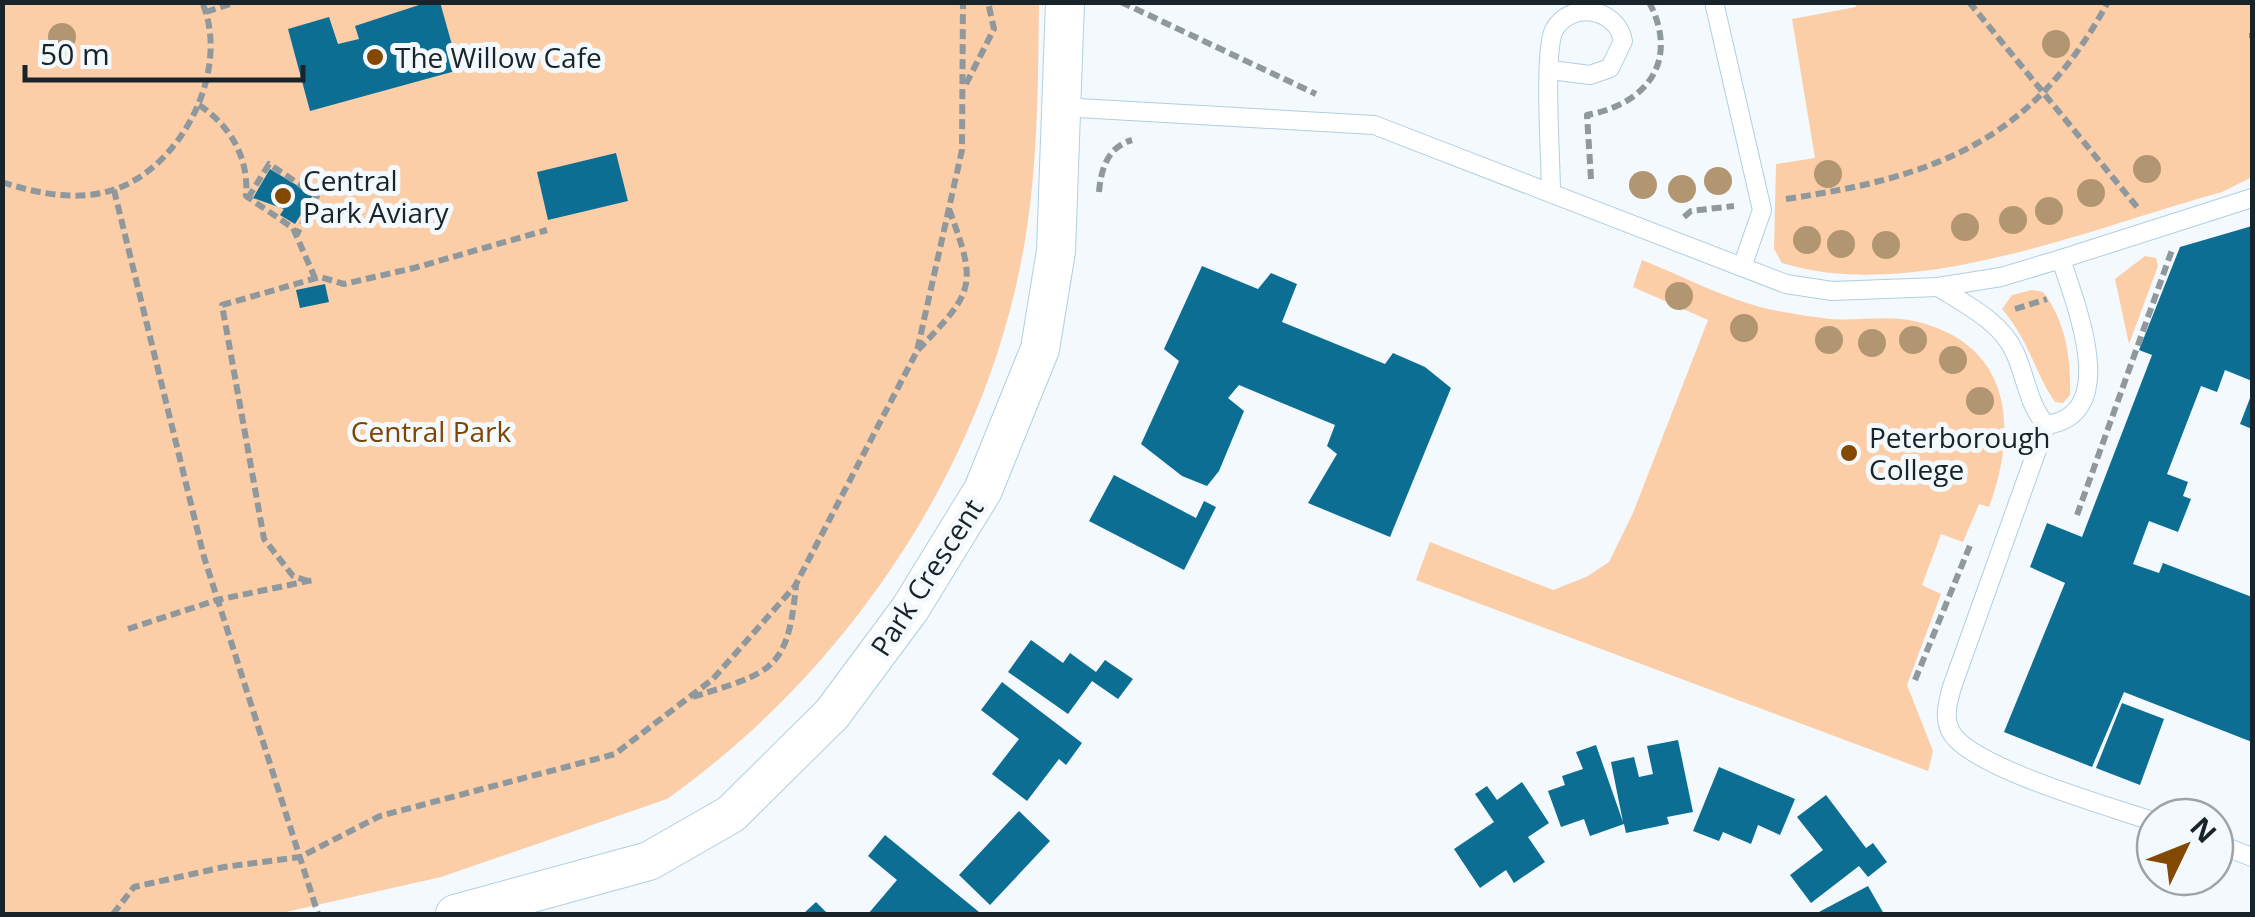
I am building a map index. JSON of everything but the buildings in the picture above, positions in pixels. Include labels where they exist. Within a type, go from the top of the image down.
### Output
[{"type":"street","name":"Park Crescent","points":[[454,914],[649,861],[731,814],[832,714],[910,610],[983,490],[1040,348],[1056,251],[1065,2]]},
{"type":"lane","points":[[1714,2],[1762,210],[1742,268]]},
{"type":"lane","points":[[1550,193],[1551,70],[1552,33],[1562,19],[1598,10],[1616,22],[1623,42],[1610,68],[1590,74],[1551,70]]},
{"type":"lane","points":[[1061,106],[1374,125],[1786,284],[1832,291],[1938,287],[2002,277],[2252,198]]},
{"type":"lane","points":[[2046,424],[2064,422],[2078,411],[2090,378],[2084,334],[2061,259]]},
{"type":"lane","points":[[1938,287],[1993,325],[2013,348],[2034,411],[2046,424]]},
{"type":"lane","points":[[2046,424],[1946,711],[1951,732],[1967,749],[1994,765],[2135,815]]},
{"type":"path","points":[[2,182],[43,195],[114,190],[174,146],[199,106],[210,60],[202,2]]},
{"type":"path","points":[[206,12],[236,2]]},
{"type":"path","points":[[113,914],[134,887],[224,866],[300,858],[380,816],[615,754],[714,679],[796,584],[917,350],[962,150],[963,2]]},
{"type":"path","points":[[964,88],[994,29],[988,2]]},
{"type":"path","points":[[1121,2],[1332,101],[1336,120]]},
{"type":"path","points":[[1592,186],[1587,115],[1632,101],[1650,81],[1661,56],[1660,23],[1649,2]]},
{"type":"path","points":[[1968,2],[2171,246],[2078,515]]},
{"type":"path","points":[[1683,218],[1690,211],[1871,187],[1928,168],[1992,133],[2044,94],[2084,46],[2108,2]]},
{"type":"path","points":[[199,106],[221,120],[248,168],[248,198]]},
{"type":"path","points":[[1098,194],[1101,166],[1124,142],[1136,138]]},
{"type":"path","points":[[248,198],[269,164],[302,183],[317,196],[296,235]]},
{"type":"path","points":[[114,190],[217,600],[318,914]]},
{"type":"path","points":[[248,198],[296,235],[315,278]]},
{"type":"path","points":[[917,350],[961,305],[969,280],[948,208]]},
{"type":"path","points":[[128,630],[217,600],[310,580],[293,576],[264,538],[222,305],[315,278],[344,284],[547,230]]},
{"type":"path","points":[[1993,325],[2006,312],[2070,288]]},
{"type":"path","points":[[1916,680],[1972,541]]},
{"type":"path","points":[[686,700],[760,676],[792,637],[796,584]]},
{"type":"green space","name":"Central Park","points":[[2,3],[1039,3],[1036,128],[1028,221],[1004,333],[976,411],[940,487],[898,559],[848,627],[793,690],[732,748],[667,799],[441,877],[277,914],[3,914]]},
{"type":"green space","points":[[1855,3],[2252,3],[2252,177],[2222,192],[2061,241],[1945,268],[1888,274],[1833,273],[1782,263],[1774,249],[1776,164],[1815,158],[1792,19],[1856,7]]},
{"type":"green space","points":[[2145,256],[2156,258],[2158,266],[2129,344],[2115,279]]},
{"type":"green space","points":[[1642,260],[1761,307],[1830,319],[1914,321],[1946,332],[1971,348],[1988,368],[1999,392],[2004,418],[1998,477],[1989,507],[1979,504],[1963,542],[1941,534],[1922,585],[1941,594],[1907,685],[1933,751],[1928,771],[1416,580],[1430,542],[1553,590],[1586,577],[1609,562],[1633,513],[1708,320],[1633,287]]},
{"type":"green space","points":[[2032,290],[2043,292],[2051,304],[2066,341],[2070,395],[2063,403],[2055,402],[2019,332],[2002,309],[2012,295]]},
{"type":"place","name":"The Willow Cafe","points":[[375,57]]},
{"type":"place","name":"Central Park Aviary","points":[[283,196]]},
{"type":"place","name":"Peterborough College","points":[[1849,453]]}]
